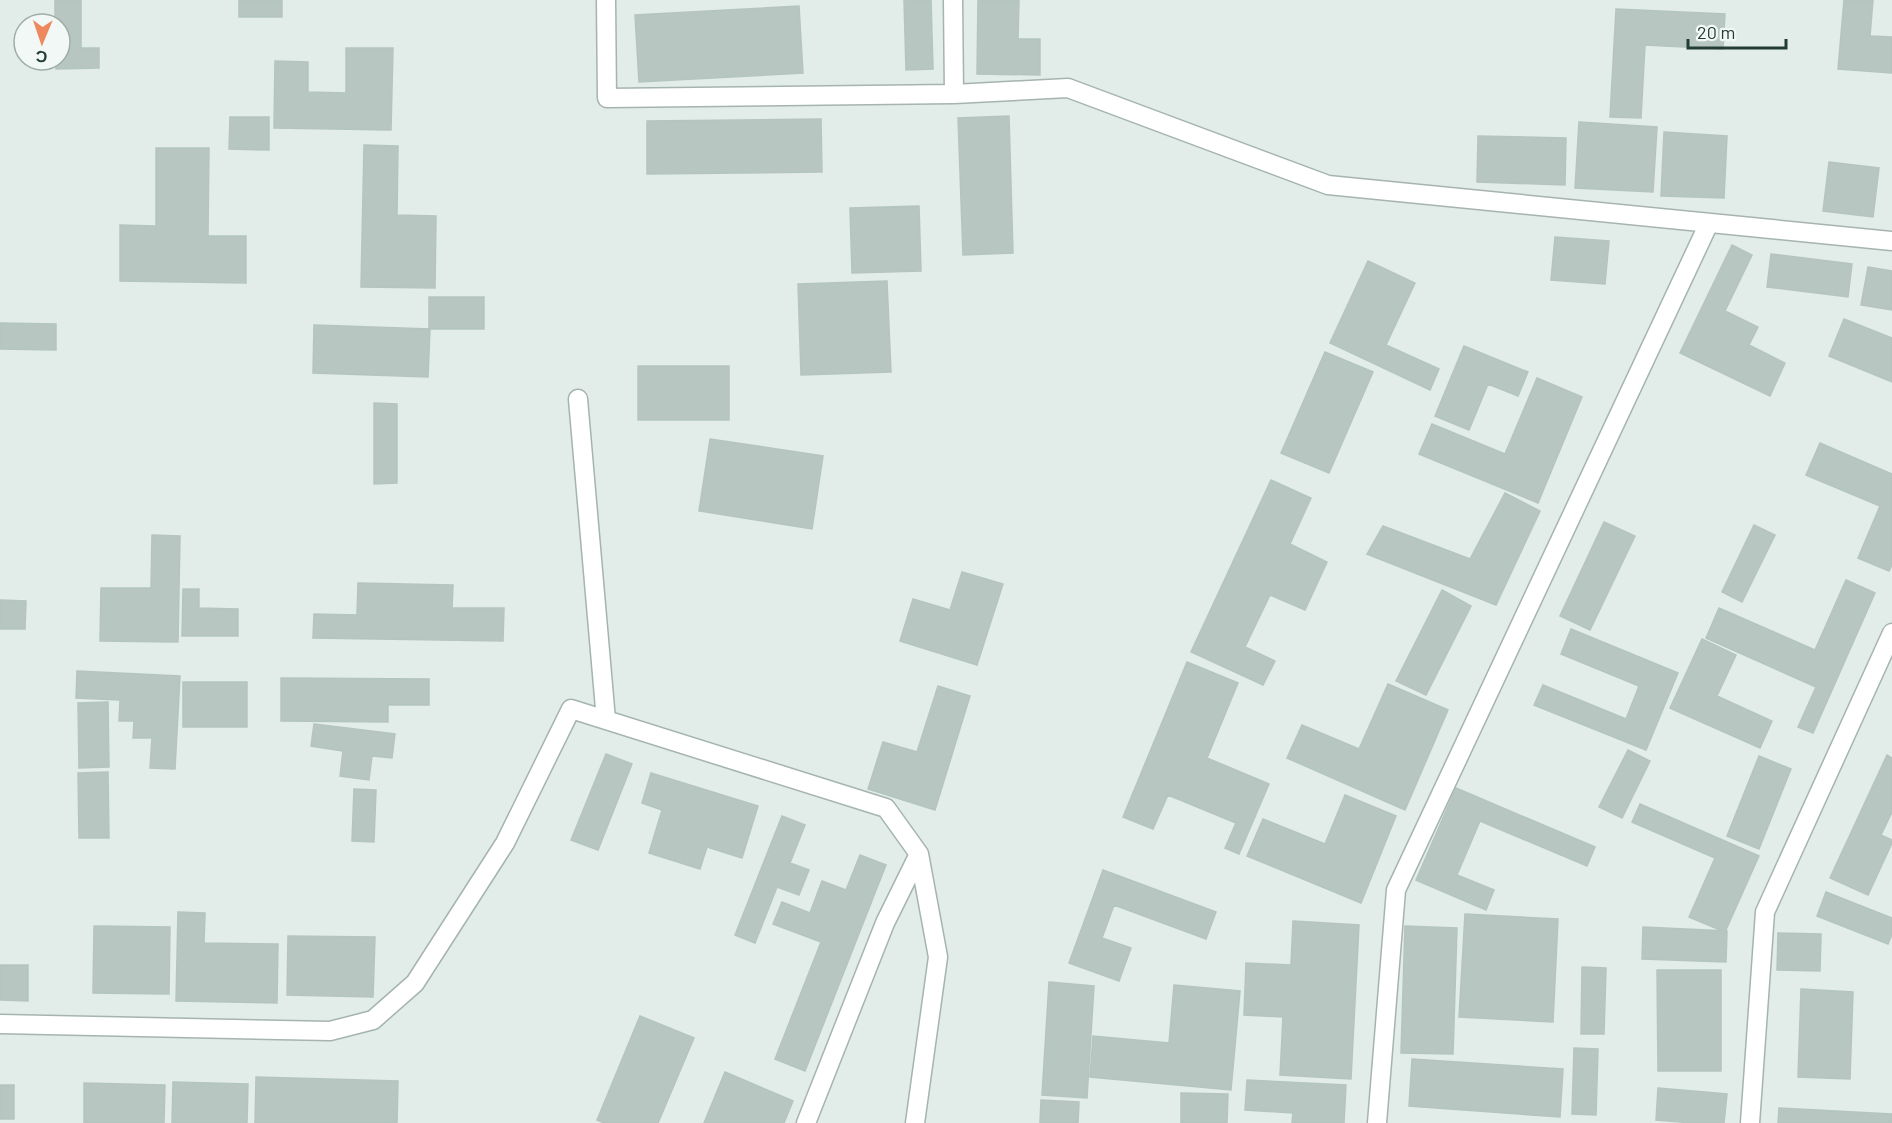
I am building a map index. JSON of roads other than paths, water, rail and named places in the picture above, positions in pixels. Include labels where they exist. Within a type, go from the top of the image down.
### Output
[{"type":"street","points":[[606,0],[607,98],[954,94],[1068,88],[1328,185],[1892,241]]},
{"type":"street","points":[[952,0],[954,94]]},
{"type":"street","points":[[1377,1123],[1396,890],[1708,223]]},
{"type":"street","points":[[578,399],[606,720]]},
{"type":"street","points":[[1750,1123],[1765,912],[1892,633]]},
{"type":"street","points":[[0,1023],[330,1031],[373,1020],[415,983],[505,843],[571,709],[886,808],[919,854],[938,957],[915,1123]]},
{"type":"street","points":[[806,1123],[885,923],[919,854]]}]
